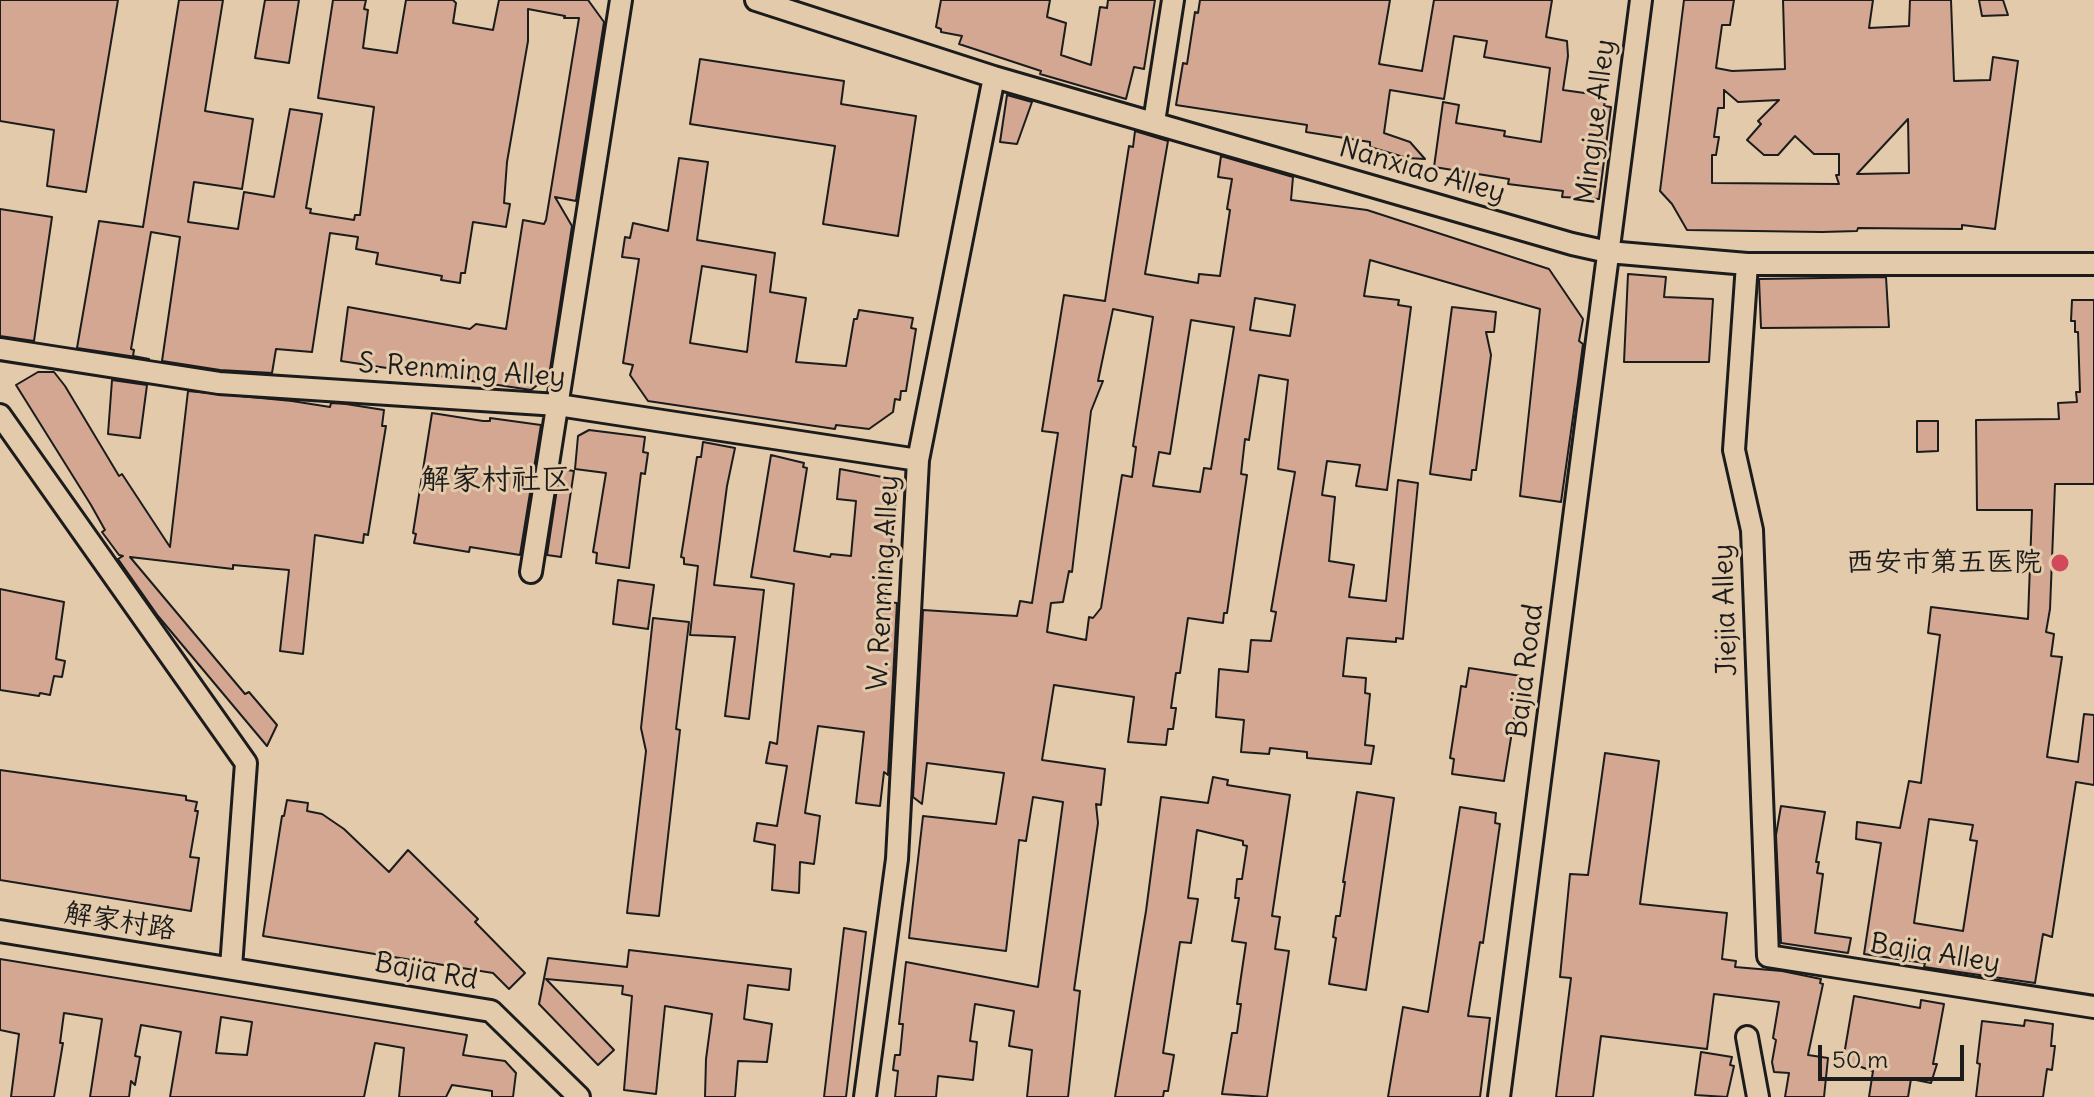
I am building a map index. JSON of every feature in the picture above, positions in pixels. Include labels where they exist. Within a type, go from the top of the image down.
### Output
[{"type":"street","points":[[531,572],[621,0]]},
{"type":"street","name":"Nanxiao Alley","points":[[756,0],[994,77],[1608,252],[1747,264],[2094,264]]},
{"type":"street","points":[[1154,122],[1173,0]]},
{"type":"street","name":"Mingjue Alley","points":[[1608,252],[1641,0]]},
{"type":"street","name":"W. Renming Alley","points":[[865,1097],[897,859],[918,460],[994,77]]},
{"type":"street","name":"Bajia Road","points":[[1499,1097],[1608,252]]},
{"type":"street","name":"Jiejia Alley","points":[[1747,264],[1734,450],[1752,530],[1768,956]]},
{"type":"street","name":"S. Renming Alley","points":[[0,349],[219,383],[558,405],[918,460]]},
{"type":"street","points":[[0,415],[246,763],[231,967]]},
{"type":"street","name":"解家村路","points":[[0,931],[231,967]]},
{"type":"street","name":"Bajia Alley","points":[[1768,956],[2094,1007]]},
{"type":"street","name":"Bajia Rd","points":[[231,967],[491,1011],[579,1097]]},
{"type":"street","points":[[1747,1037],[1758,1097]]},
{"type":"building","points":[[0,0],[118,0],[86,192],[47,186],[54,130],[0,121]]},
{"type":"building","points":[[179,0],[223,0],[205,111],[253,119],[242,189],[194,182],[188,222],[238,229],[244,192],[274,197],[290,109],[322,114],[306,208],[311,209],[310,213],[354,220],[355,215],[360,215],[374,107],[318,98],[333,0],[366,0],[364,9],[368,10],[363,48],[397,53],[406,0],[453,0],[456,3],[453,23],[493,30],[499,0],[588,0],[604,22],[576,201],[555,197],[572,226],[549,376],[531,390],[341,361],[348,307],[470,329],[476,324],[506,329],[523,220],[544,224],[546,220],[579,18],[564,18],[528,9],[528,41],[507,162],[504,203],[510,204],[506,227],[473,222],[465,273],[461,273],[460,283],[441,280],[442,276],[376,264],[378,253],[356,249],[358,237],[330,233],[312,352],[276,349],[272,373],[220,370],[162,361],[180,237],[151,232],[131,349],[134,350],[133,356],[149,359],[77,348],[99,221],[143,227]]},
{"type":"building","points":[[265,0],[299,0],[289,63],[255,58]]},
{"type":"building","points":[[941,0],[1050,0],[1047,17],[1066,23],[1061,55],[1091,65],[1100,7],[1107,8],[1108,0],[1155,0],[1144,69],[1134,67],[1126,99],[1040,74],[1041,71],[959,44],[962,36],[941,32],[936,27]]},
{"type":"building","points":[[1200,0],[1390,0],[1379,64],[1422,71],[1434,0],[1552,0],[1546,37],[1567,41],[1563,90],[1606,96],[1604,106],[1611,107],[1599,199],[1562,197],[1563,191],[1508,184],[1509,179],[1434,167],[1443,102],[1459,105],[1456,123],[1505,131],[1504,136],[1541,142],[1550,68],[1484,57],[1487,41],[1454,36],[1444,99],[1390,90],[1384,133],[1410,142],[1425,159],[1407,158],[1370,147],[1370,142],[1306,132],[1307,125],[1176,105],[1183,63],[1187,64],[1195,12],[1198,13]]},
{"type":"building","points":[[1684,0],[1734,0],[1730,25],[1722,25],[1716,68],[1732,71],[1785,69],[1783,0],[1873,0],[1869,28],[1909,26],[1910,0],[1951,0],[1954,81],[1990,80],[1993,57],[2018,61],[1995,229],[1962,225],[1962,229],[1858,228],[1857,231],[1822,232],[1687,230],[1672,204],[1660,191]],"holes":[[[1724,90],[1738,102],[1779,100],[1758,121],[1761,124],[1747,140],[1764,155],[1778,155],[1795,136],[1814,154],[1839,154],[1839,175],[1836,175],[1839,184],[1712,183],[1712,155],[1716,155],[1719,137],[1714,137],[1718,108],[1724,108]],[[1908,119],[1909,173],[1857,174]]]},
{"type":"building","points":[[1979,0],[2003,0],[2008,15],[1982,16]]},
{"type":"building","points":[[700,59],[844,81],[841,104],[916,116],[898,236],[823,224],[835,146],[690,124]]},
{"type":"building","points":[[1007,95],[1032,102],[1017,144],[1000,142]]},
{"type":"building","points":[[1135,131],[1168,141],[1145,274],[1198,283],[1199,274],[1220,276],[1232,179],[1218,177],[1221,156],[1293,177],[1291,200],[1367,210],[1549,269],[1583,319],[1579,341],[1583,344],[1561,502],[1520,496],[1540,309],[1370,260],[1364,296],[1399,300],[1398,305],[1411,307],[1387,490],[1356,486],[1360,465],[1327,461],[1322,495],[1335,497],[1329,561],[1354,565],[1349,597],[1386,601],[1398,480],[1418,483],[1403,639],[1396,638],[1396,642],[1347,638],[1343,676],[1366,678],[1365,693],[1370,694],[1365,745],[1374,746],[1371,764],[1307,758],[1307,752],[1270,748],[1269,754],[1241,752],[1244,720],[1216,717],[1219,669],[1248,672],[1251,640],[1271,641],[1276,612],[1271,611],[1295,472],[1278,469],[1288,380],[1259,375],[1249,440],[1245,439],[1241,474],[1247,475],[1227,613],[1224,613],[1223,623],[1188,618],[1171,708],[1176,708],[1173,729],[1168,729],[1166,745],[1128,742],[1134,697],[1054,685],[1042,760],[1105,769],[1101,805],[1096,804],[1098,823],[1074,990],[1080,991],[1068,1097],[1027,1097],[1032,1050],[1009,1046],[1014,1011],[975,1004],[970,1041],[977,1042],[973,1080],[938,1076],[936,1097],[895,1097],[898,1071],[893,1070],[895,1055],[900,1055],[903,1024],[899,1024],[906,962],[1038,987],[1063,802],[1033,797],[1026,841],[1019,840],[1006,951],[909,938],[923,816],[996,824],[1004,773],[927,763],[922,804],[913,797],[923,610],[1017,616],[1020,601],[1032,603],[1058,433],[1042,431],[1064,295],[1105,301],[1129,146],[1133,147]],"holes":[[[1255,298],[1295,305],[1290,336],[1250,330]],[[1113,309],[1153,317],[1133,446],[1136,447],[1132,477],[1122,475],[1101,608],[1093,618],[1089,617],[1086,640],[1047,632],[1051,603],[1063,602],[1069,571],[1072,572],[1091,411],[1103,381],[1098,381]],[[1191,320],[1234,327],[1211,469],[1204,468],[1200,492],[1153,486],[1159,452],[1170,454]]]},
{"type":"building","points":[[679,158],[708,162],[697,240],[775,253],[770,292],[806,298],[796,362],[846,366],[854,319],[857,319],[859,310],[913,318],[911,328],[916,329],[906,391],[901,391],[900,400],[895,399],[893,412],[869,429],[836,425],[835,429],[648,401],[630,375],[633,365],[623,363],[639,259],[622,257],[625,237],[630,238],[633,223],[668,231]],"holes":[[[702,266],[756,275],[747,352],[690,343]]]},
{"type":"building","points":[[0,209],[52,217],[34,341],[0,336]]},
{"type":"building","points":[[1628,274],[1666,277],[1664,297],[1713,299],[1709,362],[1624,362]]},
{"type":"building","points":[[1886,277],[1889,327],[1761,328],[1759,279]]},
{"type":"building","points":[[2072,300],[2094,300],[2094,484],[2055,484],[2050,609],[2046,632],[2054,634],[2051,656],[2062,657],[2047,757],[2078,762],[2084,714],[2094,715],[2094,785],[2076,782],[2052,937],[2043,934],[2035,983],[1924,967],[1925,963],[1864,954],[1881,843],[1856,839],[1857,822],[1900,828],[1909,781],[1921,783],[1940,635],[1928,633],[1931,607],[2028,619],[2032,510],[1977,510],[1976,420],[2059,419],[2058,403],[2077,402],[2076,392],[2080,392],[2078,332],[2075,332],[2075,321],[2071,321]],"holes":[[[1929,819],[1973,825],[1970,840],[1977,841],[1963,931],[1914,923]]]},
{"type":"building","points":[[1452,307],[1496,312],[1494,332],[1486,332],[1491,355],[1476,470],[1472,470],[1471,480],[1430,474]]},
{"type":"building","points":[[38,372],[54,372],[65,386],[119,476],[122,474],[170,547],[188,391],[384,410],[382,426],[386,426],[368,535],[364,534],[363,543],[315,535],[303,654],[280,651],[289,570],[233,565],[233,569],[130,557],[245,694],[249,692],[277,725],[267,746],[158,616],[118,559],[123,556],[102,532],[105,530],[91,505],[16,385]]},
{"type":"building","points":[[112,380],[147,385],[140,438],[108,434]]},
{"type":"building","points":[[432,413],[541,425],[520,555],[470,547],[469,552],[414,543]]},
{"type":"building","points":[[1917,421],[1938,421],[1938,451],[1917,452]]},
{"type":"building","points":[[589,430],[645,437],[643,452],[648,453],[645,474],[641,473],[629,568],[596,563],[597,553],[593,552],[606,473],[575,469],[578,436]]},
{"type":"building","points":[[703,442],[735,448],[714,585],[764,590],[749,719],[725,716],[735,637],[690,635],[698,566],[684,564],[681,557],[697,457],[701,457]]},
{"type":"building","points":[[771,455],[804,463],[803,467],[807,468],[794,551],[830,557],[831,554],[851,556],[856,501],[837,499],[840,469],[898,480],[885,602],[897,603],[888,775],[884,772],[880,806],[856,803],[864,732],[818,726],[805,813],[820,816],[814,864],[800,862],[799,893],[772,890],[775,845],[754,841],[757,823],[777,826],[787,766],[766,763],[770,742],[777,744],[794,584],[751,577]]},
{"type":"building","points":[[560,469],[574,471],[561,557],[547,555]]},
{"type":"building","points":[[618,580],[654,585],[648,629],[613,624]]},
{"type":"building","points":[[0,589],[64,602],[56,659],[65,661],[62,677],[54,676],[50,695],[0,690]]},
{"type":"building","points":[[653,618],[689,622],[659,916],[627,913],[646,751],[641,728]]},
{"type":"building","points":[[1469,668],[1521,676],[1504,781],[1452,774],[1454,759],[1450,758],[1461,686],[1466,687]]},
{"type":"building","points":[[1605,753],[1659,761],[1640,904],[1727,913],[1722,959],[1736,961],[1735,967],[1782,971],[1821,979],[1820,983],[1823,984],[1808,1055],[1828,1058],[1824,1097],[1785,1097],[1789,1073],[1774,1072],[1772,1062],[1779,1002],[1714,994],[1707,1049],[1601,1036],[1593,1097],[1556,1097],[1571,978],[1560,977],[1570,874],[1588,875]]},
{"type":"building","points":[[0,770],[186,796],[186,800],[197,802],[190,857],[199,858],[191,911],[0,880]]},
{"type":"building","points":[[1213,777],[1228,780],[1227,785],[1290,795],[1272,916],[1280,917],[1275,949],[1289,951],[1267,1097],[1222,1094],[1232,1033],[1237,1033],[1241,1004],[1237,1004],[1246,943],[1232,941],[1239,898],[1235,898],[1237,879],[1242,879],[1247,846],[1243,845],[1243,841],[1197,830],[1188,898],[1198,899],[1191,943],[1180,942],[1163,1053],[1174,1055],[1168,1091],[1164,1091],[1163,1097],[1115,1097],[1146,911],[1161,797],[1208,803]]},
{"type":"building","points":[[1357,792],[1394,798],[1366,990],[1329,984],[1336,916],[1340,916]]},
{"type":"building","points":[[287,800],[308,803],[307,811],[322,814],[344,829],[389,872],[408,850],[478,919],[475,922],[525,973],[509,989],[493,973],[263,936]]},
{"type":"building","points":[[1781,806],[1825,812],[1816,862],[1819,862],[1817,873],[1823,874],[1815,933],[1851,938],[1848,953],[1781,943],[1776,835]]},
{"type":"building","points":[[1460,807],[1496,813],[1495,823],[1500,824],[1483,943],[1480,942],[1468,1016],[1490,1018],[1480,1097],[1388,1097],[1403,1007],[1428,1012]]},
{"type":"building","points":[[844,928],[866,932],[846,1097],[824,1097]]},
{"type":"building","points":[[629,950],[791,969],[789,990],[748,985],[744,1019],[772,1024],[767,1062],[738,1061],[735,1097],[705,1097],[712,1014],[665,1006],[656,1094],[624,1090],[632,996],[622,994],[623,986],[546,979],[614,1050],[598,1065],[539,1004],[548,958],[627,967]]},
{"type":"building","points":[[0,959],[467,1035],[463,1055],[505,1061],[516,1073],[513,1097],[492,1097],[492,1091],[452,1085],[446,1097],[399,1097],[404,1048],[375,1043],[364,1097],[170,1097],[181,1032],[141,1025],[135,1056],[140,1057],[135,1085],[131,1081],[129,1097],[90,1097],[102,1019],[64,1013],[60,1043],[63,1043],[54,1097],[11,1097],[19,1034],[0,1030]],"holes":[[[221,1017],[252,1022],[247,1055],[216,1053]]]},
{"type":"building","points":[[1854,996],[1920,1008],[1921,1000],[1944,1004],[1933,1064],[1937,1064],[1931,1083],[1911,1079],[1908,1097],[1869,1097],[1873,1071],[1843,1061]]},
{"type":"building","points":[[2025,1020],[2053,1024],[2051,1046],[2055,1046],[2052,1070],[2047,1069],[2043,1097],[1976,1097],[1982,1021],[2024,1026]]},
{"type":"building","points":[[1701,1052],[1732,1057],[1730,1065],[1734,1066],[1727,1097],[1695,1095]]},
{"type":"place","name":"西安市第五医院","points":[[2060,563]]},
{"type":"district","name":"解家村社区","points":[[496,480]]}]
